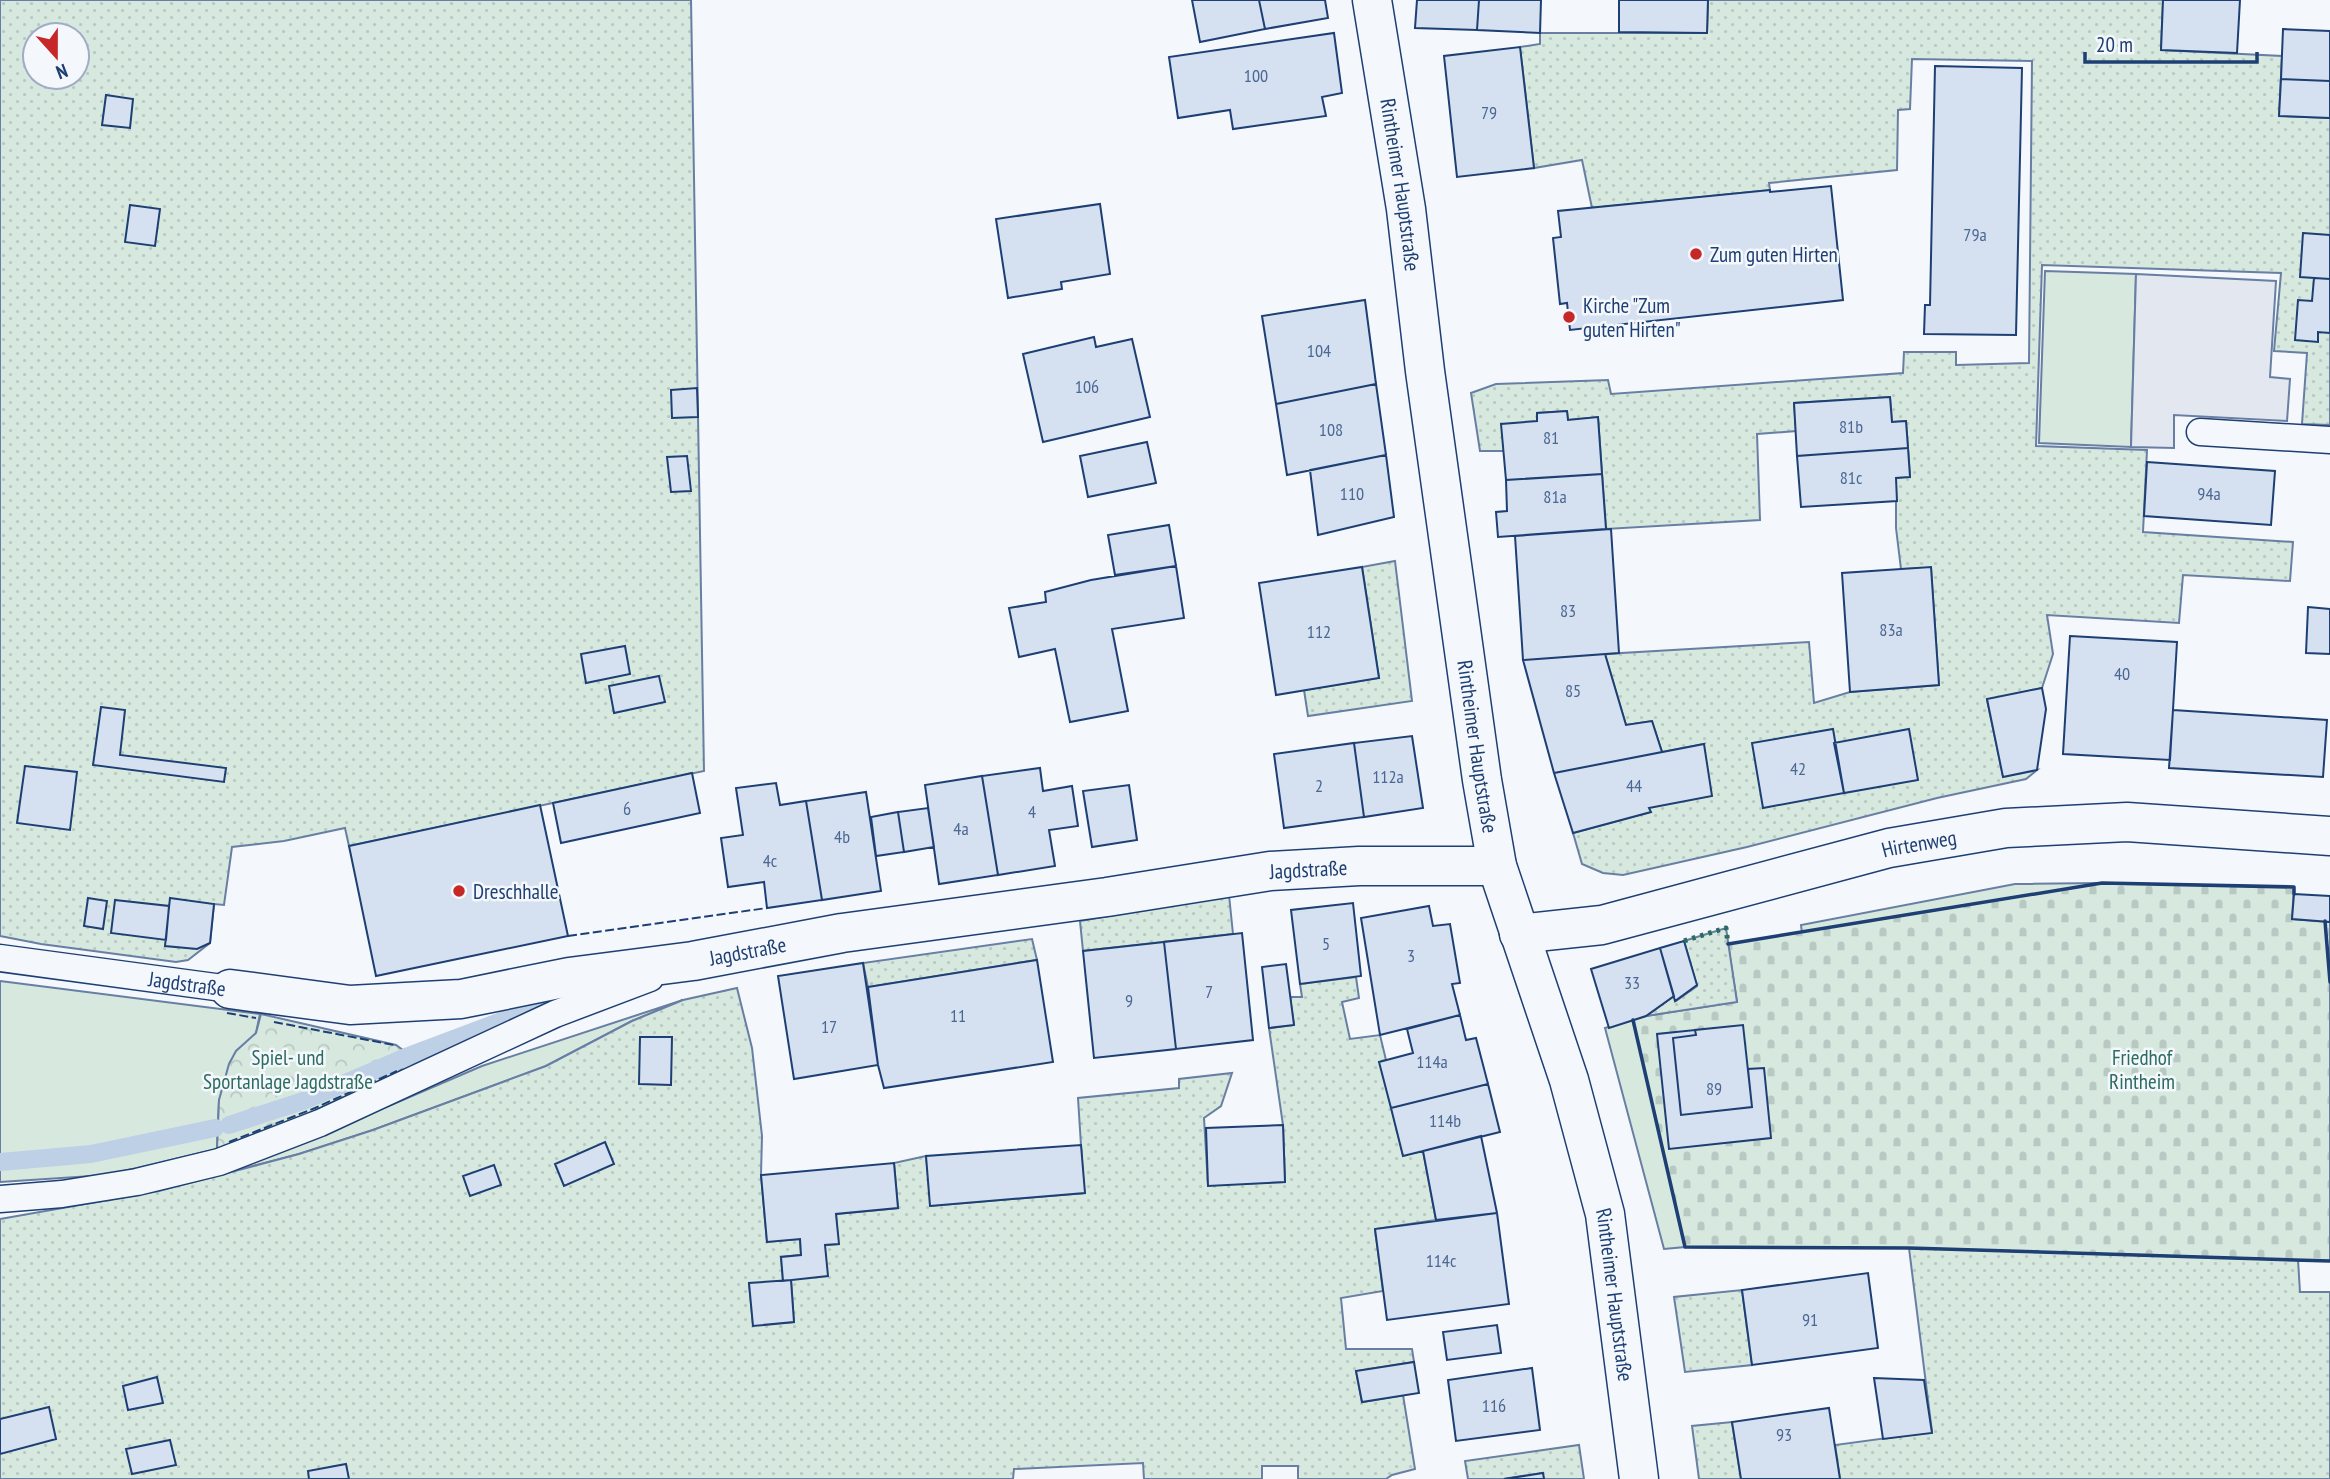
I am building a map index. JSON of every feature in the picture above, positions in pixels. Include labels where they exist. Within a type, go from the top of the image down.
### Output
[{"type":"street","name":"Rintheimer Hauptstraße","points":[[1372,0],[1404,198],[1482,780],[1497,866],[1569,1080],[1605,1214],[1639,1479]]},
{"type":"street","name":"Hirtenweg","points":[[1519,934],[1602,925],[1889,848],[2006,828],[2127,822],[2330,836]]},
{"type":"street","name":"Jagdstraße","points":[[230,989],[350,1005],[461,999],[569,977],[693,961],[842,933],[1107,897],[1270,871],[1359,866],[1497,866]]},
{"type":"lane","points":[[2200,432],[2330,440]]},
{"type":"lane","name":"Jagdstraße","points":[[0,958],[230,989]]},
{"type":"lane","points":[[0,1199],[62,1194],[137,1182],[219,1162],[333,1118],[555,1014],[693,961]]},
{"type":"green space","points":[[0,0],[691,0],[704,771],[349,846],[345,828],[284,841],[232,847],[224,905],[214,904],[210,943],[188,960],[176,962],[0,936]]},
{"type":"green space","points":[[1708,0],[2163,0],[2161,50],[2282,56],[2279,116],[2330,118],[2330,425],[2302,424],[2307,353],[2274,351],[2281,273],[2042,265],[2036,446],[2147,450],[2143,532],[2293,542],[2290,581],[2183,575],[2179,623],[2047,615],[2053,654],[2042,688],[1987,700],[2003,776],[2037,770],[2026,779],[1937,798],[1747,847],[1623,875],[1603,873],[1582,864],[1573,833],[1650,812],[1649,808],[1704,744],[1662,752],[1652,721],[1626,725],[1605,654],[1809,642],[1814,703],[1850,692],[1939,685],[1931,568],[1901,569],[1896,528],[1896,478],[1910,476],[1906,421],[1892,422],[1890,397],[1794,403],[1796,431],[1757,434],[1760,520],[1606,529],[1598,417],[1568,420],[1567,411],[1537,413],[1537,421],[1503,451],[1480,451],[1471,393],[1496,384],[1608,380],[1611,394],[1903,373],[1904,352],[1956,352],[1956,365],[2029,363],[2032,61],[1912,59],[1910,109],[1898,110],[1897,170],[1769,183],[1770,190],[1592,208],[1582,160],[1534,168],[1520,47],[1540,44],[1540,33],[1707,33]]},
{"type":"green space","points":[[2045,271],[2136,274],[2131,447],[2039,443]]},
{"type":"green space","points":[[1395,561],[1412,701],[1308,716],[1304,690],[1379,678],[1362,567]]},
{"type":"green space","points":[[2102,883],[1802,933],[1801,925],[2015,884]]},
{"type":"green space","name":"Friedhof Rintheim","points":[[2102,883],[2294,887],[2292,919],[2330,922],[2330,1261],[1909,1248],[1685,1247],[1633,1020],[1737,1002],[1728,944]]},
{"type":"green space","points":[[1229,895],[1233,934],[1083,951],[1080,921]]},
{"type":"green space","points":[[1726,928],[1737,1002],[1646,1016],[1674,996],[1676,1001],[1697,986],[1684,941]]},
{"type":"green space","points":[[1032,939],[1037,960],[868,987],[863,963]]},
{"type":"green space","points":[[1356,977],[1359,998],[1342,1002],[1350,1039],[1380,1035],[1386,1060],[1380,1062],[1403,1155],[1423,1151],[1436,1220],[1375,1229],[1383,1291],[1341,1298],[1346,1349],[1412,1349],[1414,1362],[1356,1371],[1362,1402],[1403,1395],[1415,1469],[1386,1479],[1298,1479],[1298,1466],[1262,1466],[1262,1479],[1144,1479],[1143,1463],[1014,1469],[1013,1479],[0,1479],[0,1219],[159,1191],[299,1154],[373,1130],[546,1066],[632,1021],[683,1000],[737,988],[752,1048],[762,1136],[761,1175],[767,1242],[800,1239],[801,1255],[781,1257],[783,1281],[749,1284],[753,1325],[794,1322],[791,1280],[825,1245],[838,1244],[836,1214],[898,1208],[894,1163],[926,1156],[931,1206],[1084,1193],[1078,1098],[1179,1088],[1179,1079],[1232,1073],[1221,1106],[1204,1118],[1208,1185],[1285,1182],[1283,1125],[1269,1028],[1294,1025],[1290,997],[1302,997],[1300,984]]},
{"type":"green space","points":[[0,981],[260,1014],[256,1033],[219,1100],[217,1149],[107,1175],[0,1182]]},
{"type":"green space","points":[[683,1000],[632,1021],[546,1066],[373,1130],[299,1154],[159,1191],[391,1105],[482,1066]]},
{"type":"green space","name":"Spiel- und Sportanlage Jagdstraße","points":[[261,1014],[396,1045],[403,1050],[404,1064],[395,1076],[217,1149],[219,1100],[229,1064],[236,1051],[256,1033]]},
{"type":"green space","points":[[1633,1020],[1685,1247],[1664,1249],[1605,1028]]},
{"type":"green space","points":[[1909,1248],[2298,1260],[2300,1292],[2330,1292],[2330,1479],[1840,1479],[1835,1445],[1932,1432]]},
{"type":"green space","points":[[1742,1290],[1752,1365],[1685,1372],[1674,1297]]},
{"type":"green space","points":[[1732,1422],[1741,1479],[1699,1479],[1692,1426]]},
{"type":"green space","points":[[1579,1445],[1584,1479],[1544,1479],[1542,1473],[1504,1479],[1468,1479],[1465,1461]]},
{"type":"shaded area","points":[[2136,274],[2276,281],[2270,377],[2290,379],[2287,421],[2174,415],[2174,448],[2131,447]]},
{"type":"building","points":[[1192,0],[1259,0],[1265,29],[1200,42]]},
{"type":"building","points":[[1259,0],[1325,0],[1328,18],[1265,29]]},
{"type":"building","points":[[1417,0],[1479,0],[1477,30],[1415,28]]},
{"type":"building","points":[[1479,0],[1541,0],[1540,33],[1477,30]]},
{"type":"building","points":[[1619,0],[1708,0],[1707,33],[1619,32]]},
{"type":"building","points":[[2163,0],[2240,0],[2237,53],[2161,50]]},
{"type":"building","points":[[2283,29],[2330,31],[2330,81],[2281,79]]},
{"type":"building","points":[[1334,33],[1342,93],[1322,97],[1326,116],[1233,129],[1230,110],[1178,118],[1169,57]]},
{"type":"building","points":[[1520,47],[1534,168],[1457,177],[1444,56]]},
{"type":"building","points":[[1935,66],[2022,68],[2016,335],[1924,334],[1925,305],[1930,305]]},
{"type":"building","points":[[2281,79],[2330,81],[2330,118],[2279,116]]},
{"type":"building","points":[[106,95],[133,99],[130,128],[102,125]]},
{"type":"building","name":"Zum guten Hirten","points":[[1831,186],[1843,300],[1570,330],[1567,303],[1560,304],[1553,238],[1561,237],[1558,211]]},
{"type":"building","points":[[1100,204],[1110,274],[1061,282],[1062,289],[1008,298],[996,219]]},
{"type":"building","points":[[130,205],[160,209],[155,246],[125,242]]},
{"type":"building","points":[[2303,233],[2330,235],[2330,279],[2300,277]]},
{"type":"building","points":[[2314,278],[2330,279],[2330,333],[2318,332],[2318,342],[2295,340],[2298,300],[2312,301]]},
{"type":"building","points":[[1365,300],[1376,384],[1276,404],[1262,316]]},
{"type":"building","points":[[1094,337],[1096,347],[1132,339],[1150,417],[1043,442],[1023,354]]},
{"type":"building","points":[[1376,384],[1386,455],[1287,475],[1276,404]]},
{"type":"building","points":[[697,388],[698,417],[672,418],[671,390]]},
{"type":"building","points":[[1890,397],[1892,422],[1906,421],[1908,448],[1797,456],[1794,403]]},
{"type":"building","points":[[1567,411],[1568,420],[1598,417],[1602,474],[1506,480],[1501,424],[1537,421],[1537,413]]},
{"type":"building","points":[[1147,442],[1156,483],[1088,497],[1080,456]]},
{"type":"building","points":[[1908,448],[1910,477],[1896,478],[1897,501],[1801,507],[1797,456]]},
{"type":"building","points":[[1386,455],[1394,517],[1318,535],[1310,470]]},
{"type":"building","points":[[687,456],[691,491],[671,492],[667,457]]},
{"type":"building","points":[[2147,462],[2275,471],[2271,525],[2144,516]]},
{"type":"building","points":[[1602,474],[1606,529],[1498,537],[1496,512],[1507,511],[1506,480]]},
{"type":"building","points":[[1169,525],[1176,566],[1115,575],[1108,535]]},
{"type":"building","points":[[1611,529],[1619,653],[1523,660],[1515,536]]},
{"type":"building","points":[[1176,566],[1184,618],[1112,629],[1128,711],[1070,722],[1055,649],[1019,657],[1009,608],[1046,602],[1045,592],[1091,580]]},
{"type":"building","points":[[1362,567],[1379,678],[1276,695],[1259,583]]},
{"type":"building","points":[[1931,567],[1939,685],[1850,692],[1842,573]]},
{"type":"building","points":[[2308,607],[2330,609],[2330,654],[2306,653]]},
{"type":"building","points":[[2070,636],[2177,642],[2170,760],[2063,754]]},
{"type":"building","points":[[625,646],[630,674],[586,683],[581,654]]},
{"type":"building","points":[[1605,654],[1626,725],[1652,721],[1662,752],[1554,773],[1523,660]]},
{"type":"building","points":[[659,676],[665,702],[614,713],[609,686]]},
{"type":"building","points":[[2042,688],[2046,709],[2037,770],[2003,777],[1987,699]]},
{"type":"building","points":[[101,707],[125,710],[120,755],[226,768],[224,782],[93,765]]},
{"type":"building","points":[[2173,710],[2327,720],[2323,777],[2169,768]]},
{"type":"building","points":[[1833,729],[1844,793],[1763,808],[1752,743]]},
{"type":"building","points":[[1909,729],[1918,780],[1844,793],[1834,743]]},
{"type":"building","points":[[1412,736],[1423,808],[1364,817],[1354,743]]},
{"type":"building","points":[[1354,743],[1364,817],[1284,828],[1274,754]]},
{"type":"building","points":[[1704,744],[1712,796],[1649,808],[1651,812],[1573,833],[1554,773]]},
{"type":"building","points":[[25,766],[77,772],[70,830],[17,823]]},
{"type":"building","points":[[1040,768],[1043,791],[1072,786],[1078,826],[1049,830],[1055,866],[998,875],[982,776]]},
{"type":"building","points":[[692,773],[700,813],[561,843],[553,803]]},
{"type":"building","points":[[982,776],[998,875],[939,884],[925,785]]},
{"type":"building","points":[[776,783],[780,805],[806,801],[822,900],[767,908],[764,882],[728,887],[721,838],[743,835],[736,788]]},
{"type":"building","points":[[1129,785],[1137,840],[1092,847],[1083,791]]},
{"type":"building","points":[[866,792],[881,891],[822,900],[806,801]]},
{"type":"building","name":"Dreschhalle","points":[[540,805],[568,936],[376,976],[349,846]]},
{"type":"building","points":[[928,808],[934,847],[904,852],[898,812]]},
{"type":"building","points":[[898,812],[904,852],[876,856],[871,817]]},
{"type":"building","points":[[2294,894],[2330,896],[2330,922],[2292,919]]},
{"type":"building","points":[[88,898],[107,901],[103,929],[84,926]]},
{"type":"building","points":[[170,898],[214,904],[210,943],[197,949],[165,946]]},
{"type":"building","points":[[115,900],[169,906],[166,940],[111,933]]},
{"type":"building","points":[[1353,903],[1361,976],[1300,984],[1291,910]]},
{"type":"building","points":[[1429,906],[1433,926],[1450,924],[1460,983],[1452,984],[1460,1015],[1380,1035],[1361,918]]},
{"type":"building","points":[[1242,933],[1253,1040],[1176,1049],[1164,942]]},
{"type":"building","points":[[1684,941],[1697,985],[1675,1001],[1660,948]]},
{"type":"building","points":[[1164,942],[1176,1049],[1094,1058],[1083,951]]},
{"type":"building","points":[[1660,948],[1674,996],[1646,1016],[1609,1028],[1591,969]]},
{"type":"building","points":[[1037,960],[1053,1062],[884,1088],[878,1065],[868,987]]},
{"type":"building","points":[[863,963],[878,1065],[794,1079],[778,976]]},
{"type":"building","points":[[1286,964],[1294,1025],[1269,1028],[1262,967]]},
{"type":"building","points":[[1460,1015],[1466,1040],[1476,1038],[1488,1084],[1391,1108],[1379,1062],[1413,1053],[1407,1029]]},
{"type":"building","points":[[1743,1025],[1752,1107],[1681,1115],[1673,1038],[1696,1035],[1695,1030]]},
{"type":"building","points":[[1695,1030],[1696,1035],[1673,1038],[1681,1115],[1752,1107],[1748,1069],[1764,1068],[1771,1138],[1669,1149],[1657,1034]]},
{"type":"building","points":[[640,1037],[672,1037],[671,1085],[639,1084]]},
{"type":"building","points":[[1488,1084],[1500,1132],[1403,1156],[1391,1108]]},
{"type":"building","points":[[1283,1125],[1285,1182],[1208,1186],[1206,1128]]},
{"type":"building","points":[[1481,1136],[1497,1213],[1436,1220],[1423,1151]]},
{"type":"building","points":[[605,1142],[614,1164],[564,1186],[555,1164]]},
{"type":"building","points":[[1081,1145],[1085,1193],[930,1206],[926,1156]]},
{"type":"building","points":[[894,1163],[898,1208],[836,1214],[839,1244],[825,1245],[828,1276],[783,1281],[781,1257],[801,1255],[800,1239],[767,1242],[761,1175]]},
{"type":"building","points":[[494,1165],[501,1185],[470,1196],[463,1176]]},
{"type":"building","points":[[1497,1213],[1509,1304],[1387,1320],[1375,1229]]},
{"type":"building","points":[[1868,1273],[1878,1348],[1752,1365],[1742,1290]]},
{"type":"building","points":[[791,1280],[794,1322],[753,1326],[749,1283]]},
{"type":"building","points":[[1497,1325],[1501,1353],[1447,1360],[1443,1332]]},
{"type":"building","points":[[1414,1362],[1419,1393],[1362,1402],[1356,1371]]},
{"type":"building","points":[[1532,1368],[1540,1430],[1456,1441],[1448,1380]]},
{"type":"building","points":[[157,1377],[163,1403],[128,1410],[123,1386]]},
{"type":"building","points":[[1874,1378],[1924,1380],[1932,1433],[1883,1439]]},
{"type":"building","points":[[49,1407],[56,1439],[0,1454],[0,1419]]},
{"type":"building","points":[[1829,1408],[1840,1479],[1741,1479],[1732,1422]]},
{"type":"building","points":[[170,1440],[176,1465],[132,1474],[126,1449]]},
{"type":"building","points":[[346,1464],[349,1479],[309,1479],[308,1471]]},
{"type":"building","points":[[1543,1473],[1544,1479],[1504,1479]]},
{"type":"waterway","points":[[229,1125],[303,1101],[406,1057],[565,997]]},
{"type":"waterway","points":[[0,1162],[91,1154],[215,1128]]},
{"type":"hedge","points":[[1684,941],[1726,928],[1728,944]]},
{"type":"fence","points":[[568,936],[767,908]]},
{"type":"fence","points":[[227,1013],[256,1018]]},
{"type":"fence","points":[[274,1022],[394,1045]]},
{"type":"fence","points":[[229,1142],[315,1108],[397,1071]]},
{"type":"wall","points":[[1728,944],[2102,883],[2294,887],[2294,894]]},
{"type":"wall","points":[[2325,921],[2330,982]]},
{"type":"wall","points":[[1633,1020],[1685,1247],[1909,1248],[2330,1261]]},
{"type":"place","name":"Zum guten Hirten","points":[[1696,254]]},
{"type":"place","name":"Kirche \"Zum guten Hirten\"","points":[[1569,317]]},
{"type":"place","name":"Dreschhalle","points":[[459,891]]}]
